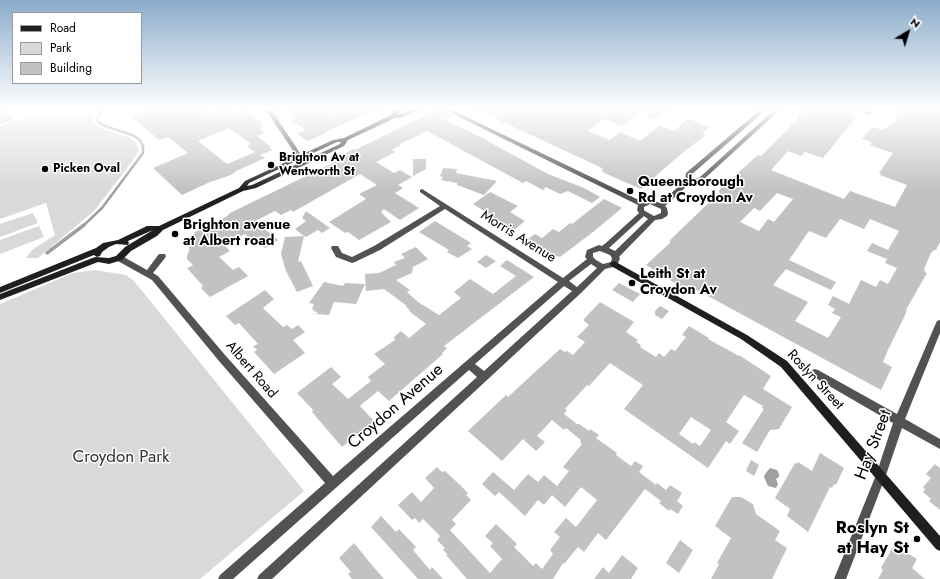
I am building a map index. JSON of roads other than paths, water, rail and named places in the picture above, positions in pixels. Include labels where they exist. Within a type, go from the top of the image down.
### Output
[{"type":"main road","points":[[241,189],[247,182],[335,141],[352,136]]},
{"type":"main road","points":[[98,254],[109,261],[119,258],[128,249],[154,234],[160,228],[241,189],[254,187],[342,145],[346,139]]},
{"type":"main road","points":[[0,297],[98,254],[111,243],[120,242],[150,228],[160,228]]},
{"type":"main road","points":[[120,242],[126,244],[128,249]]},
{"type":"main road","points":[[0,290],[98,254]]},
{"type":"main road","name":"Roslyn Street","points":[[615,260],[773,356],[793,373],[940,545]]},
{"type":"street","points":[[286,136],[300,157],[306,162]]},
{"type":"street","points":[[502,136],[642,204],[651,202],[662,206],[665,210],[665,214],[660,217],[653,218],[643,214],[640,210],[642,204]]},
{"type":"street","points":[[662,206],[688,182],[701,179],[748,136]]},
{"type":"street","points":[[688,182],[688,174],[732,137],[742,141]]},
{"type":"street","name":"Morris Avenue","points":[[422,191],[578,291]]},
{"type":"street","points":[[335,248],[339,255],[352,260],[377,248],[444,206]]},
{"type":"street","points":[[603,249],[643,214]]},
{"type":"street","points":[[615,260],[611,251],[596,249],[590,252],[589,257],[595,264],[602,267],[607,267],[615,260],[653,218]]},
{"type":"street","points":[[149,274],[162,256]]},
{"type":"street","name":"Albert Road","points":[[119,258],[155,278],[222,358],[333,484]]},
{"type":"street","name":"Croydon Avenue","points":[[224,579],[564,281],[591,260]]},
{"type":"street","points":[[263,579],[578,291],[602,267]]},
{"type":"street","name":"Hay Street","points":[[840,579],[873,491],[881,475],[900,421],[940,323]]},
{"type":"street","points":[[469,365],[484,377]]},
{"type":"street","points":[[815,373],[940,444]]},
{"type":"waterway","points":[[83,226],[102,208],[143,153],[143,146],[139,139],[134,136]]},
{"type":"waterway","points":[[47,253],[84,225]]},
{"type":"place","name":"Brighton Av at Wentworth St","points":[[271,165]]},
{"type":"place","name":"Picken Oval","points":[[45,169]]},
{"type":"place","name":"Queensborough Rd at Croydon Av","points":[[630,191]]},
{"type":"place","name":"Brighton avenue at Albert road","points":[[175,234]]},
{"type":"place","name":"Leith St at Croydon Av","points":[[632,283]]},
{"type":"place","name":"Roslyn St at Hay St","points":[[917,539]]},
{"type":"park label","name":"Croydon Park","points":[[121,458]]}]
